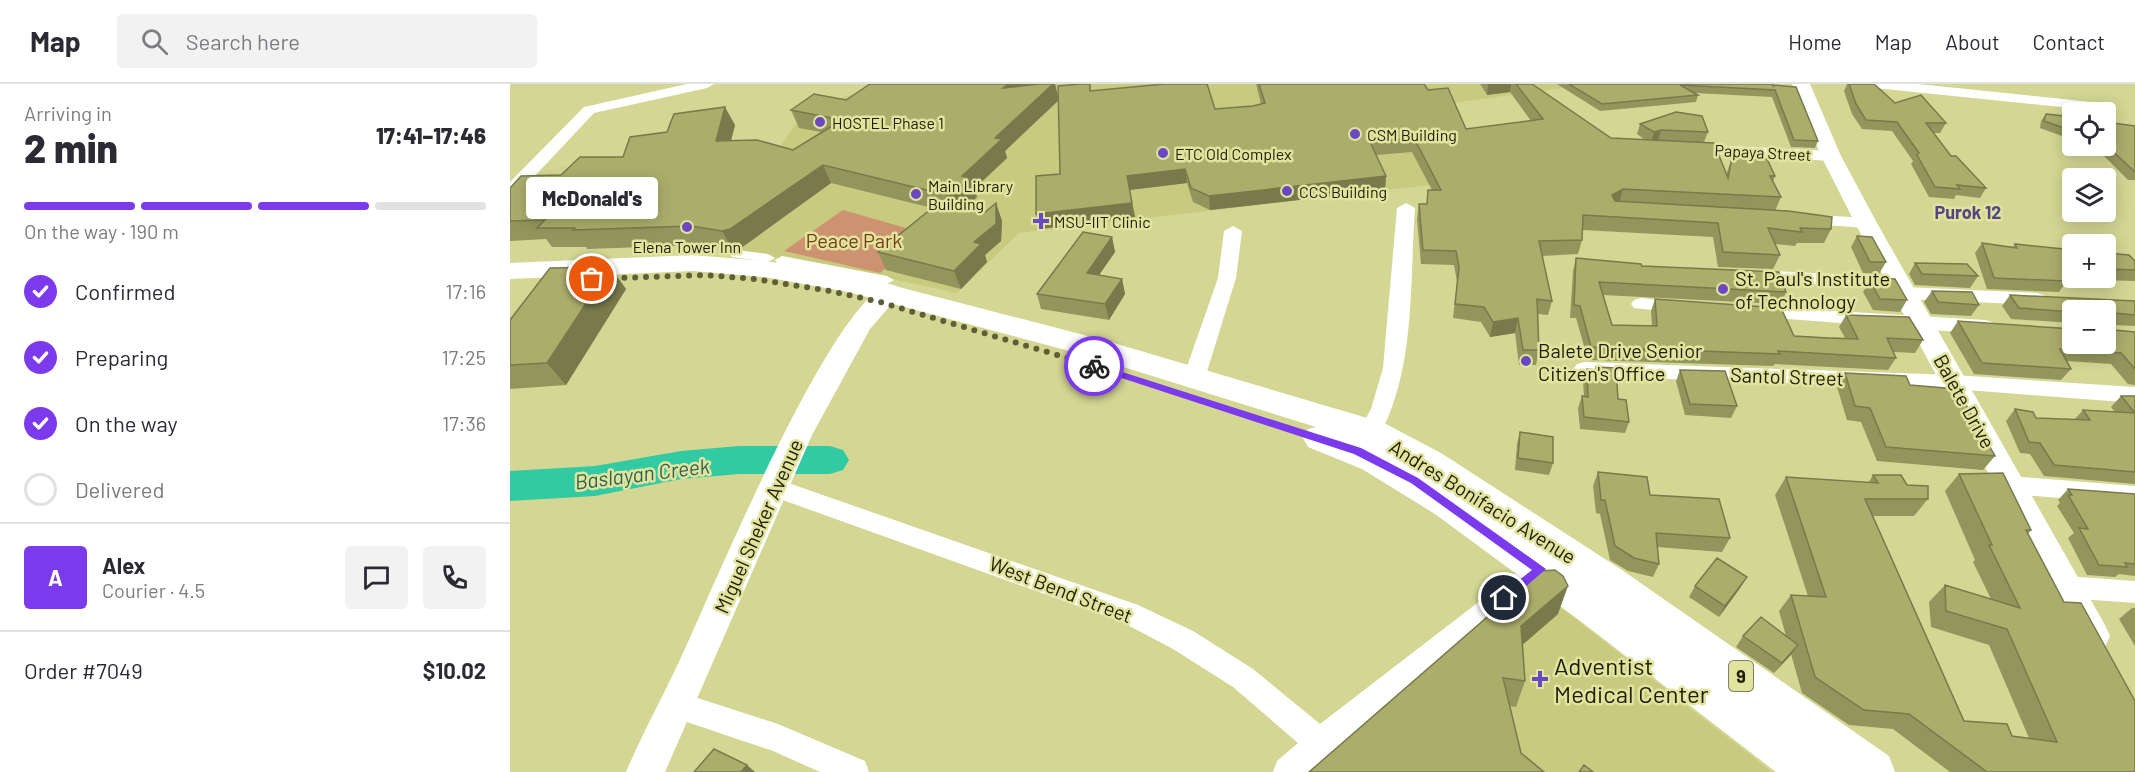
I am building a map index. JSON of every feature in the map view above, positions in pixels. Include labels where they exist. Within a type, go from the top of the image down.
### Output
[{"type":"highway","name":"Andres Bonifacio Avenue","points":[[510,271],[704,263],[765,269],[886,292],[1194,378],[1429,462],[1608,581],[1874,772]]},
{"type":"highway","name":"Andres Bonifacio Avenue","points":[[510,282],[704,275],[886,292],[1183,393],[1365,441],[1414,481],[1603,612],[1812,772]]},
{"type":"street","points":[[510,192],[589,110],[707,84]]},
{"type":"street","name":"Balete Drive","points":[[1802,84],[1831,156],[1866,223],[2103,656]]},
{"type":"street","points":[[1875,84],[2062,103]]},
{"type":"street","name":"Papaya Street","points":[[1670,148],[1831,156]]},
{"type":"street","points":[[1365,441],[1389,394],[1394,368],[1406,208]]},
{"type":"street","points":[[1782,218],[1866,223]]},
{"type":"street","points":[[1194,378],[1227,278],[1233,231]]},
{"type":"street","points":[[737,254],[775,259],[886,292]]},
{"type":"street","points":[[1737,276],[2054,300]]},
{"type":"street","name":"Miguel Sheker Avenue","points":[[645,772],[679,706],[783,466],[840,356],[869,311],[886,292]]},
{"type":"street","points":[[1641,304],[1699,308]]},
{"type":"street","points":[[1735,311],[2004,328]]},
{"type":"street","name":"Santol Street","points":[[1584,369],[1954,382],[2135,395]]},
{"type":"street","name":"West Bend Street","points":[[783,466],[1097,599],[1183,640],[1243,678],[1320,743]]},
{"type":"street","points":[[2010,485],[2135,495]]},
{"type":"street","points":[[1288,772],[1320,743],[1540,569]]},
{"type":"street","points":[[2066,587],[2135,592]]},
{"type":"street","points":[[679,706],[778,738],[854,772]]},
{"type":"shaded area","points":[[890,84],[1594,84],[1452,103],[1481,179],[1019,233],[957,293],[841,268],[703,246],[746,194],[808,107]]},
{"type":"shaded area","name":"Adventist Medical Center","points":[[1533,586],[1772,772],[1324,772]]},
{"type":"green space","name":"Peace Park","points":[[843,210],[927,234],[880,273],[784,251]]},
{"type":"building","points":[[870,84],[1008,84],[1003,88],[1053,84],[995,138],[1002,139],[962,176],[970,178],[951,196],[823,165],[730,229],[722,231],[691,226],[573,230],[575,228],[537,228],[545,220],[510,221],[510,188],[521,176],[561,175],[580,157],[623,157],[630,137],[667,132],[674,114],[725,107],[716,141],[757,140],[793,150],[842,120],[791,110],[814,94],[846,100]]},
{"type":"building","points":[[1090,84],[1090,91],[1164,84],[1207,84],[1215,109],[1265,103],[1259,84],[1424,84],[1428,90],[1448,88],[1466,129],[1543,119],[1516,84],[1532,84],[1611,138],[1714,143],[1728,178],[1732,158],[1767,159],[1775,176],[1770,176],[1781,197],[1623,189],[1612,195],[1615,201],[1788,211],[1832,217],[1831,229],[1800,228],[1802,232],[1768,228],[1780,255],[1723,252],[1718,223],[1583,215],[1582,240],[1539,241],[1552,301],[1537,299],[1539,350],[1523,350],[1518,318],[1493,322],[1484,307],[1455,304],[1459,267],[1456,251],[1423,250],[1419,204],[1427,204],[1428,190],[1441,190],[1414,138],[1370,142],[1386,176],[1209,196],[1191,188],[1185,169],[1127,176],[1132,203],[1036,214],[1036,176],[1060,174],[1058,86]]},
{"type":"building","points":[[1569,84],[1772,84],[1774,87],[1773,85],[1796,87],[1818,141],[1794,140],[1775,90],[1680,85],[1698,95],[1602,104]]},
{"type":"building","points":[[1849,84],[1874,84],[1895,103],[1921,95],[1946,123],[1926,123],[1951,156],[1956,156],[1986,188],[1957,185],[1960,189],[1935,187],[1917,155],[1919,153],[1897,122],[1866,120],[1856,104]]},
{"type":"building","points":[[1676,112],[1702,116],[1708,132],[1661,130],[1654,132],[1640,124]]},
{"type":"building","points":[[2046,114],[2062,116],[2062,127],[2044,121]]},
{"type":"building","points":[[2116,123],[2135,126],[2135,172],[2116,154]]},
{"type":"building","points":[[942,200],[984,213],[996,203],[996,224],[974,242],[981,244],[954,271],[878,252]]},
{"type":"building","points":[[1083,232],[1112,237],[1087,273],[1122,279],[1105,304],[1037,294]]},
{"type":"building","points":[[1857,236],[1872,237],[1886,262],[1870,262]]},
{"type":"building","points":[[1982,243],[2017,248],[2015,244],[2062,249],[2062,281],[1994,278]]},
{"type":"building","points":[[2116,254],[2129,255],[2135,261],[2135,270],[2116,269]]},
{"type":"building","points":[[1576,258],[1641,264],[1642,266],[1779,272],[1786,292],[1599,282],[1612,325],[1657,326],[1655,299],[1781,308],[1794,336],[1858,339],[1846,315],[1909,317],[1923,340],[1887,338],[1896,358],[1778,351],[1780,354],[1591,347],[1580,306],[1574,305]]},
{"type":"building","points":[[1915,263],[1967,264],[1978,276],[1922,274]]},
{"type":"building","points":[[610,267],[547,363],[510,365],[510,320],[550,268]]},
{"type":"building","points":[[1877,278],[1895,279],[1907,300],[1880,299],[1870,281],[1879,281]]},
{"type":"building","points":[[1932,291],[1972,292],[1979,305],[1938,302]]},
{"type":"building","points":[[2010,295],[2114,300],[2062,300],[2062,311],[2019,308]]},
{"type":"building","points":[[2116,300],[2135,301],[2135,315],[2116,313]]},
{"type":"building","points":[[1958,321],[2062,328],[2062,349],[2060,349],[2071,369],[1982,363]]},
{"type":"building","points":[[2116,330],[2135,332],[2135,369],[2121,353],[2116,353]]},
{"type":"building","points":[[1596,367],[1616,368],[1618,399],[1626,400],[1629,422],[1584,417],[1582,396],[1588,397],[1587,369],[1596,370]]},
{"type":"building","points":[[1680,370],[1725,371],[1737,406],[1690,404]]},
{"type":"building","points":[[1845,373],[1906,376],[1910,385],[1957,389],[1995,456],[1886,447],[1870,408],[1855,406]]},
{"type":"building","points":[[2121,396],[2135,396],[2135,413]]},
{"type":"building","points":[[2015,409],[2033,412],[2036,418],[2090,420],[2083,410],[2135,413],[2135,472],[2054,465],[2040,443],[2029,442]]},
{"type":"building","points":[[1520,432],[1553,437],[1553,463],[1518,458]]},
{"type":"building","points":[[1598,472],[1647,477],[1650,495],[1719,499],[1730,538],[1656,533],[1659,564],[1634,558],[1615,546],[1605,500],[1601,500]]},
{"type":"building","points":[[2003,473],[2031,530],[2026,530],[2064,602],[2081,603],[2135,701],[2135,772],[1987,772],[1909,714],[1864,710],[1815,677],[1791,595],[1826,597],[1786,477],[1878,483],[1873,475],[1901,475],[1907,485],[1928,486],[1928,499],[1865,499],[1964,721],[2007,724],[2012,736],[2057,742],[2007,629],[1946,611],[1945,585],[2020,608],[1989,545],[1992,545],[1959,474]]},
{"type":"building","points":[[2068,489],[2135,494],[2135,564],[2125,563],[2127,567],[2099,565],[2079,528],[2088,529],[2068,495],[2072,495]]},
{"type":"building","points":[[1717,558],[1747,577],[1725,606],[1695,586]]},
{"type":"building","points":[[1555,570],[1563,576],[1568,586],[1521,626],[1525,681],[1503,678],[1521,753],[1544,772],[1309,772],[1540,571]]},
{"type":"building","points":[[1761,617],[1798,645],[1782,663],[1743,636]]},
{"type":"building","points":[[714,749],[747,765],[741,772],[694,772]]},
{"type":"building","points":[[1584,765],[1593,772],[1579,772]]},
{"type":"waterway","name":"Baslayan Creek","points":[[510,486],[595,481],[681,465],[739,460],[830,460]]},
{"type":"way so far","points":[[592,279],[704,275],[755,279],[830,291],[880,302],[1094,366]]},
{"type":"place","name":"HOSTEL Phase 1","points":[[820,122]]},
{"type":"place","name":"CSM Building","points":[[1355,134]]},
{"type":"place","name":"ETC Old Complex","points":[[1163,153]]},
{"type":"place","name":"CCS Building","points":[[1287,191]]},
{"type":"place","name":"Main Library Building","points":[[916,194]]},
{"type":"place","name":"MSU-IIT Clinic","points":[[1041,221]]},
{"type":"place","name":"Elena Tower Inn","points":[[687,227]]},
{"type":"place","name":"McDonald's","points":[[592,279]]},
{"type":"place","name":"St. Paul's Institute of Technology","points":[[1723,289]]},
{"type":"place","name":"Balete Drive Senior Citizen's Office","points":[[1526,361]]},
{"type":"place","name":"Adventist Medical Center","points":[[1540,679]]},
{"type":"district","name":"Purok 12","points":[[1968,212]]},
{"type":"route","points":[[1094,366],[1358,451],[1414,481],[1540,569],[1504,598]]}]
